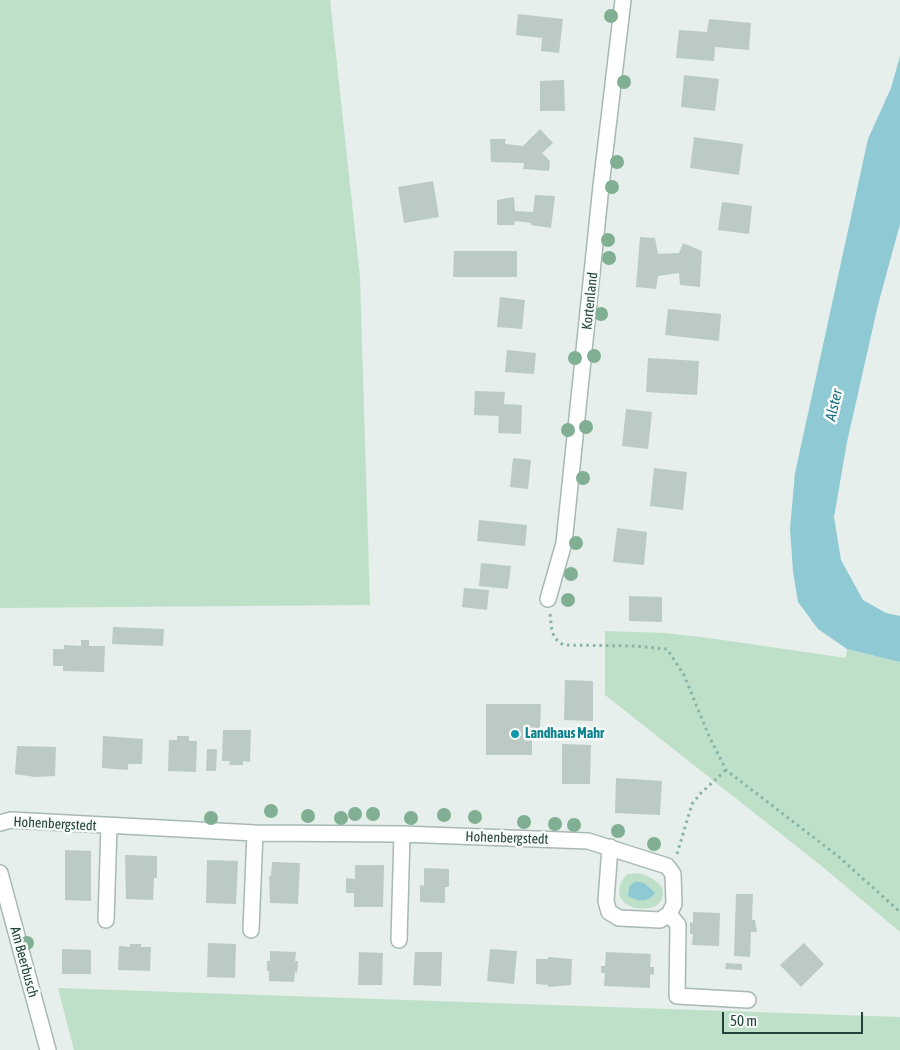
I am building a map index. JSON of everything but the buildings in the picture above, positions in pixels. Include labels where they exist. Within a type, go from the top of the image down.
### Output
[{"type":"street","name":"Kortenland","points":[[548,599],[564,543],[601,186],[623,0]]},
{"type":"street","name":"Hohenbergstedt","points":[[0,823],[11,820],[255,833],[402,834],[588,841],[668,866]]},
{"type":"street","name":"Hohenbergstedt","points":[[106,920],[109,826]]},
{"type":"street","points":[[251,930],[255,833]]},
{"type":"street","points":[[400,940],[402,834]]},
{"type":"street","points":[[610,847],[606,900],[609,912],[619,918],[660,920],[669,914],[674,904],[673,874],[668,866]]},
{"type":"street","name":"Am Beerbusch","points":[[1,882],[48,1050]]},
{"type":"street","points":[[669,914],[678,925],[677,996],[748,1000]]},
{"type":"path","points":[[548,599],[553,633],[556,641],[564,646],[633,646],[667,649],[684,675],[708,734],[726,770],[839,857],[900,912]]},
{"type":"path","points":[[668,866],[676,856],[692,804],[726,770]]},
{"type":"green space","points":[[0,0],[330,0],[360,277],[370,605],[0,608]]},
{"type":"green space","points":[[605,631],[666,633],[846,658],[847,649],[900,662],[900,932],[824,868],[605,695]]},
{"type":"green space","points":[[639,873],[655,880],[663,890],[660,902],[653,907],[643,909],[633,907],[625,903],[620,896],[620,886],[627,874]]},
{"type":"green space","points":[[58,988],[900,1017],[900,1050],[74,1050]]},
{"type":"water","name":"Alster","points":[[900,56],[900,224],[878,305],[847,442],[834,517],[841,560],[863,600],[886,613],[900,616],[900,662],[847,649],[818,629],[798,602],[793,571],[790,529],[795,473],[868,139],[891,88]]},
{"type":"water","points":[[634,882],[643,883],[655,893],[646,900],[639,900],[628,896],[629,887]]},
{"type":"place","name":"Landhaus Mahr","points":[[515,734]]}]
